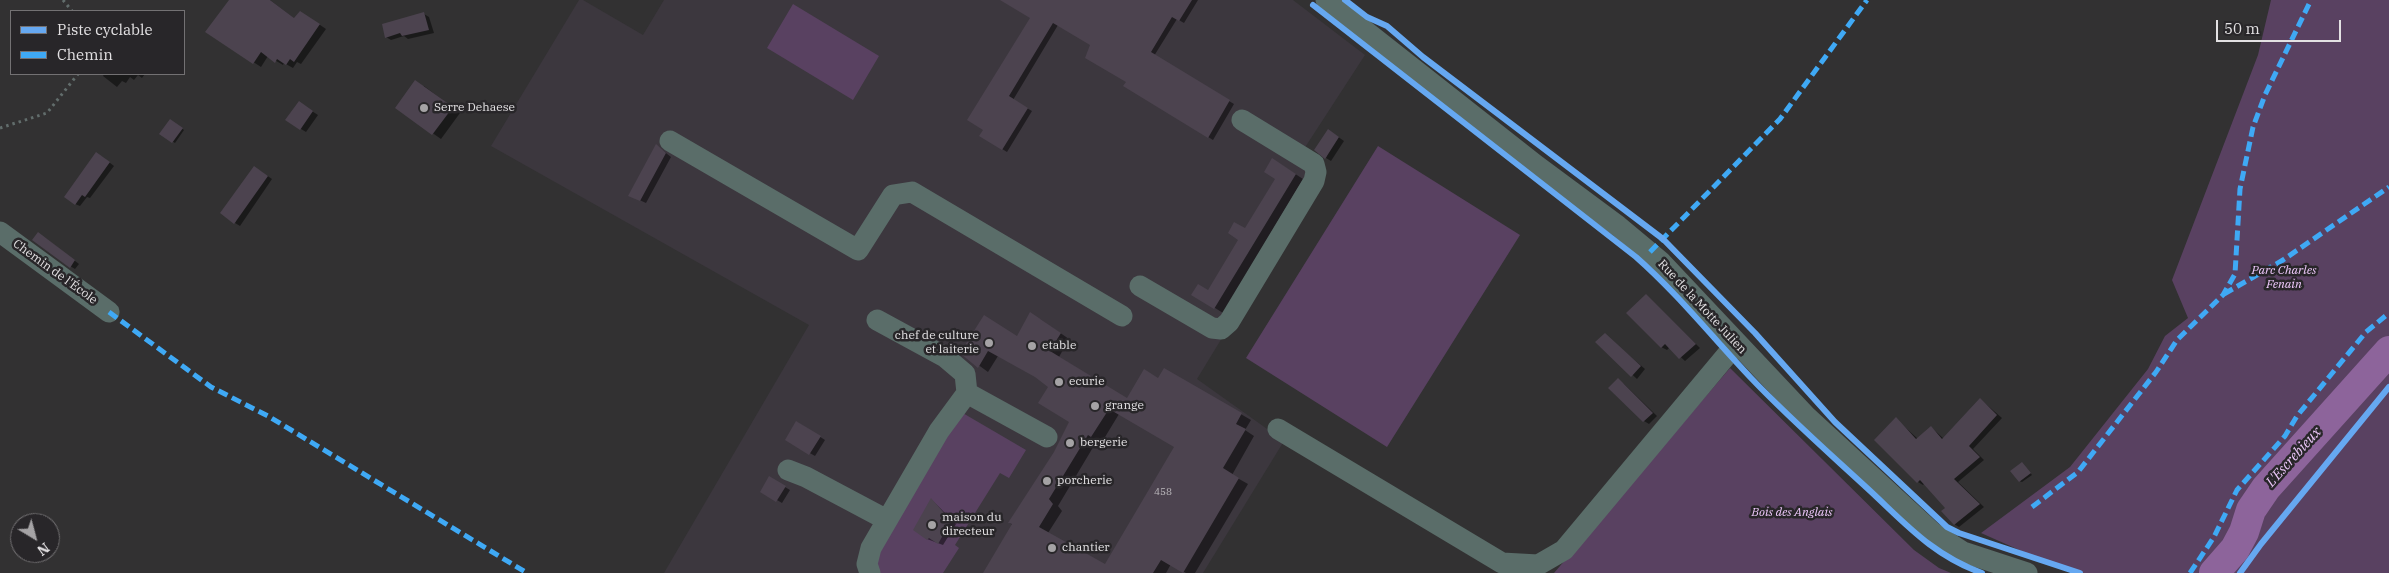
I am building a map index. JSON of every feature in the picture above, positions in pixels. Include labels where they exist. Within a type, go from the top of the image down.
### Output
[{"type":"street","name":"Rue de la Motte Julien","points":[[1326,0],[1537,166],[1634,239],[1677,278],[1736,344],[1806,416],[1932,532],[1963,552],[2027,573]]},
{"type":"street","points":[[1140,286],[1212,328],[1221,329],[1229,322],[1314,181],[1316,172],[1314,164],[1242,120]]},
{"type":"street","points":[[670,141],[858,250],[893,195],[912,192],[1122,316]]},
{"type":"street","name":"Chemin de l'École","points":[[0,232],[109,312]]},
{"type":"street","points":[[870,573],[868,564],[871,548],[939,431],[967,394],[966,374],[945,357],[877,320]]},
{"type":"street","points":[[1278,430],[1502,563],[1538,565],[1564,550],[1736,344]]},
{"type":"street","points":[[967,394],[1047,437]]},
{"type":"street","points":[[788,470],[806,477],[887,520]]},
{"type":"path","points":[[63,0],[71,10]]},
{"type":"path","points":[[0,128],[47,113],[77,75]]},
{"type":"shaded area","points":[[579,0],[583,0],[643,35],[664,0],[1293,0],[1365,55],[1302,152],[1326,167],[1197,379],[1284,441],[1203,573],[664,573],[809,325],[491,146]]},
{"type":"green space","name":"Parc Charles Fenain","points":[[2271,0],[2389,0],[2389,573],[2071,573],[1981,533],[2070,467],[2148,369],[2165,336],[2188,318],[2172,280],[2258,55]]},
{"type":"green space","points":[[793,4],[879,56],[853,100],[767,48]]},
{"type":"green space","points":[[1378,146],[1520,235],[1387,447],[1246,358]]},
{"type":"green space","name":"Bois des Anglais","points":[[1730,368],[1914,550],[1939,568],[1951,573],[1554,573]]},
{"type":"green space","points":[[961,412],[1026,450],[1009,478],[1000,473],[955,545],[959,548],[943,573],[877,573],[872,560]]},
{"type":"building","points":[[229,0],[270,0],[294,18],[300,11],[320,24],[294,62],[290,59],[286,65],[277,59],[275,63],[261,52],[253,64],[205,32]]},
{"type":"building","points":[[1000,0],[1192,0],[1179,21],[1172,17],[1151,52],[1230,100],[1208,138],[1123,86],[1126,82],[1085,58],[1090,45],[1053,23],[1009,96],[1028,108],[1002,150],[979,136],[983,130],[967,120],[1030,18]]},
{"type":"building","points":[[424,12],[429,30],[402,36],[400,33],[385,38],[382,24]]},
{"type":"building","name":"Serre Dehaese","points":[[415,80],[453,107],[432,135],[395,108]]},
{"type":"building","points":[[299,101],[313,111],[300,130],[285,120]]},
{"type":"building","points":[[170,119],[183,128],[172,143],[159,134]]},
{"type":"building","points":[[1328,129],[1339,137],[1325,159],[1314,150]]},
{"type":"building","points":[[656,144],[666,153],[640,201],[628,196]]},
{"type":"building","points":[[96,152],[110,162],[85,197],[82,195],[75,205],[64,197]]},
{"type":"building","points":[[1272,158],[1296,174],[1214,309],[1191,295],[1198,284],[1208,290],[1238,240],[1228,233],[1234,222],[1245,228],[1275,179],[1264,172]]},
{"type":"building","points":[[254,166],[268,176],[234,224],[220,213]]},
{"type":"building","points":[[38,232],[75,260],[70,268],[32,240]]},
{"type":"building","points":[[1646,294],[1696,344],[1679,359],[1665,344],[1661,348],[1626,313]]},
{"type":"building","points":[[1030,312],[1061,333],[1050,351],[1127,398],[1144,369],[1158,378],[1164,368],[1242,413],[1236,424],[1246,429],[1223,468],[1239,478],[1183,573],[1161,560],[1153,573],[983,573],[1012,524],[1008,523],[1054,452],[1069,422],[1038,403],[1048,387],[1035,377],[988,351],[978,368],[960,353],[984,315],[1017,336]],"holes":[[[1109,409],[1174,447],[1105,564],[1039,527],[1053,504],[1049,499],[1088,435],[1091,437]]]},
{"type":"building","points":[[1605,333],[1641,366],[1631,377],[1595,342]]},
{"type":"building","points":[[1618,378],[1653,413],[1643,422],[1608,388]]},
{"type":"building","points":[[1980,398],[1997,415],[1969,446],[1980,457],[1954,479],[1980,504],[1954,525],[1941,511],[1945,508],[1920,480],[1917,483],[1874,440],[1896,417],[1916,439],[1931,426],[1942,439]]},
{"type":"building","points":[[796,421],[821,436],[809,455],[785,440]]},
{"type":"building","points":[[2022,462],[2031,473],[2019,482],[2010,471]]},
{"type":"building","points":[[769,476],[786,486],[776,502],[760,492]]},
{"type":"building","name":"maison du directeur","points":[[931,498],[951,521],[938,544],[929,538],[927,540],[913,530]]},
{"type":"waterway","name":"L'Escrebieux","points":[[2214,573],[2235,549],[2244,532],[2251,510],[2266,488],[2389,351]]},
{"type":"marked path","points":[[1650,252],[1780,119],[1867,0]]},
{"type":"marked path","points":[[2032,507],[2078,472],[2156,372],[2177,340],[2223,295],[2235,274],[2240,189],[2253,127],[2265,95],[2311,0]]},
{"type":"marked path","points":[[2224,294],[2283,260],[2389,187]]},
{"type":"marked path","points":[[109,312],[211,387],[268,416],[527,573]]},
{"type":"marked path","points":[[2190,573],[2214,537],[2237,490],[2285,436],[2297,416],[2366,332],[2389,313]]},
{"type":"cycle path","points":[[1345,0],[1367,17],[1387,26],[1423,57],[1663,239],[1755,333],[1835,422],[1947,527],[1959,533],[2080,573]]},
{"type":"cycle path","points":[[1313,5],[1636,257],[1681,301],[1779,407],[1907,526],[1948,557],[1982,573]]},
{"type":"cycle path","points":[[2240,573],[2261,544],[2389,387]]},
{"type":"place","name":"Serre Dehaese","points":[[424,108]]},
{"type":"place","name":"chef de culture et laiterie","points":[[989,343]]},
{"type":"place","name":"etable","points":[[1032,346]]},
{"type":"place","name":"ecurie","points":[[1059,382]]},
{"type":"place","name":"grange","points":[[1095,406]]},
{"type":"place","name":"bergerie","points":[[1070,443]]},
{"type":"place","name":"porcherie","points":[[1047,481]]},
{"type":"place","name":"maison du directeur","points":[[932,525]]},
{"type":"place","name":"chantier","points":[[1052,548]]}]
